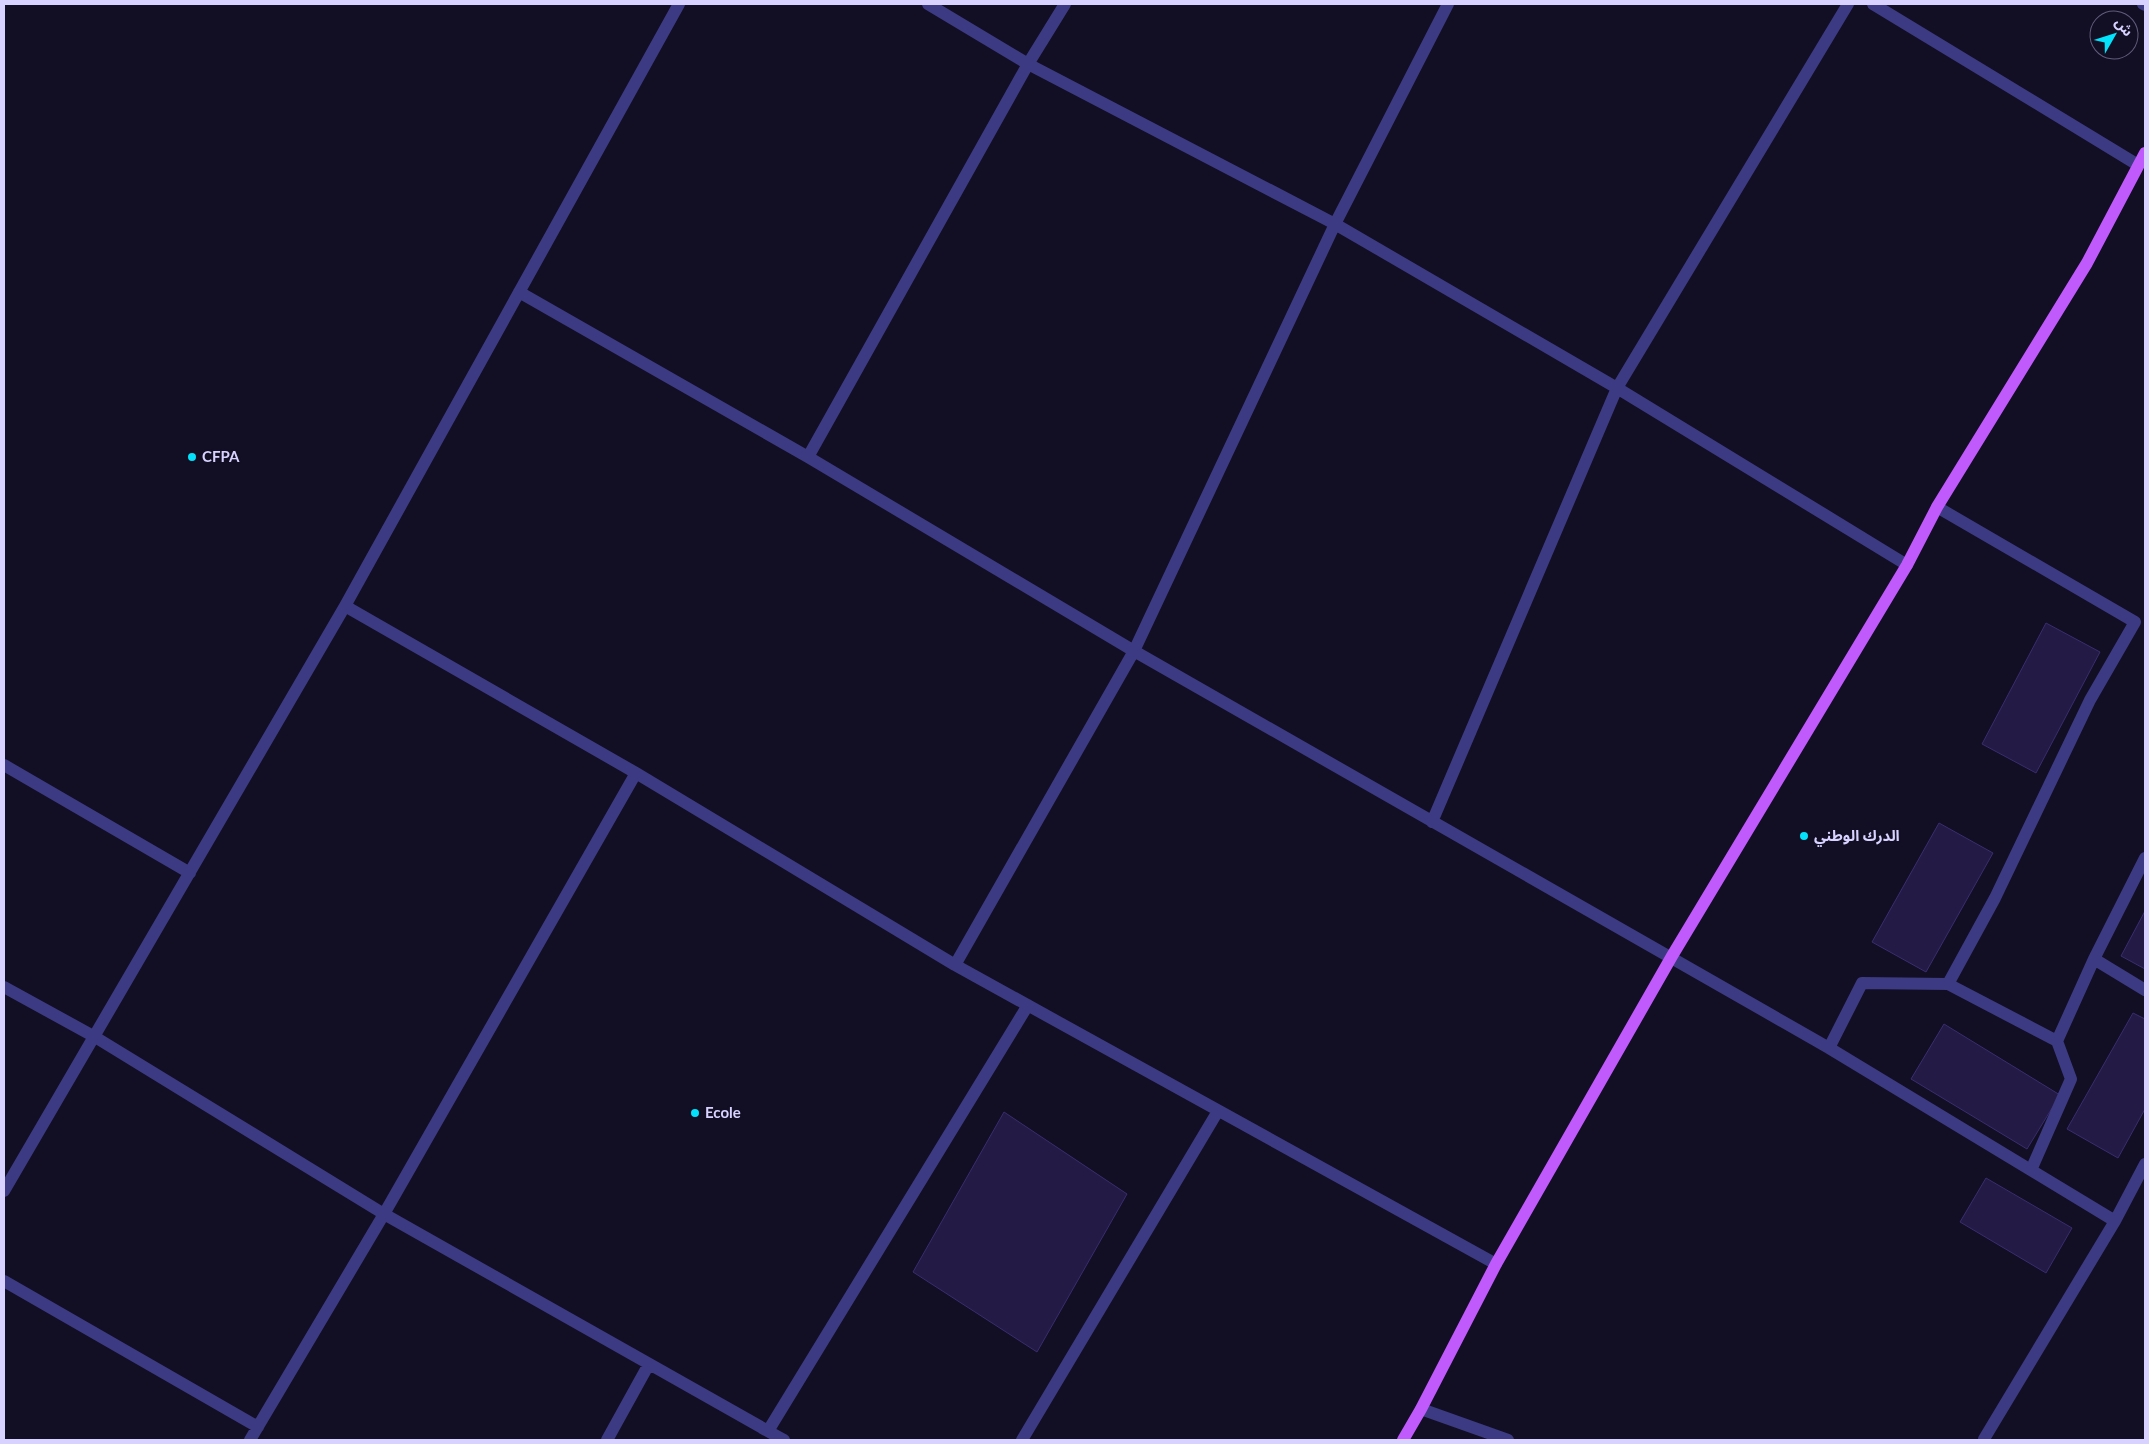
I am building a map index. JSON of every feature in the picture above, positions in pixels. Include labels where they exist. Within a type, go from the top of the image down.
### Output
[{"type":"main road","points":[[1403,1440],[1496,1264],[1672,956],[1907,565],[1937,508],[2086,263],[2145,153]]},
{"type":"street","points":[[4,1192],[345,606],[679,4]]},
{"type":"street","points":[[928,4],[1028,64],[1335,224],[1617,388],[1907,565]]},
{"type":"street","points":[[808,456],[1028,64],[1066,4]]},
{"type":"street","points":[[955,965],[1134,651],[1335,224],[1448,4]]},
{"type":"street","points":[[1432,822],[1617,388],[1848,4]]},
{"type":"street","points":[[1874,4],[2138,166]]},
{"type":"street","points":[[519,292],[808,456],[1134,651],[1432,822],[1672,956],[1829,1048],[2115,1221]]},
{"type":"street","points":[[1937,508],[2140,624],[2090,700],[1995,898],[1948,984]]},
{"type":"street","points":[[345,606],[636,773],[955,965],[1496,1264]]},
{"type":"street","points":[[4,765],[190,873]]},
{"type":"street","points":[[250,1440],[384,1214],[636,773]]},
{"type":"street","points":[[2057,1041],[2094,959],[2145,858]]},
{"type":"street","points":[[2094,959],[2145,990]]},
{"type":"street","points":[[1829,1048],[1862,983],[1948,984],[2057,1041],[2071,1080],[2031,1170]]},
{"type":"street","points":[[4,987],[95,1037],[384,1214],[784,1440]]},
{"type":"street","points":[[749,1420],[768,1431],[1028,1006]]},
{"type":"street","points":[[1022,1440],[1218,1111]]},
{"type":"street","points":[[1984,1440],[2115,1221],[2145,1164]]},
{"type":"street","points":[[4,1280],[258,1427]]},
{"type":"street","points":[[607,1440],[649,1364]]},
{"type":"street","points":[[1421,1409],[1508,1440]]},
{"type":"building","points":[[2046,623],[2100,652],[2036,773],[1982,744]]},
{"type":"building","points":[[1939,823],[1993,853],[1926,972],[1872,942]]},
{"type":"building","points":[[2145,911],[2145,969],[2121,956]]},
{"type":"building","points":[[2133,1013],[2145,1019],[2145,1109],[2118,1158],[2067,1129]]},
{"type":"building","points":[[1944,1024],[2060,1095],[2027,1149],[1911,1079]]},
{"type":"building","points":[[1004,1112],[1127,1194],[1037,1352],[913,1272]]},
{"type":"building","points":[[1986,1178],[2072,1228],[2046,1273],[1960,1222]]},
{"type":"place","name":"CFPA","points":[[192,457]]},
{"type":"place","name":"الدرك الوطني","points":[[1804,836]]},
{"type":"place","name":"Ecole","points":[[695,1113]]}]
